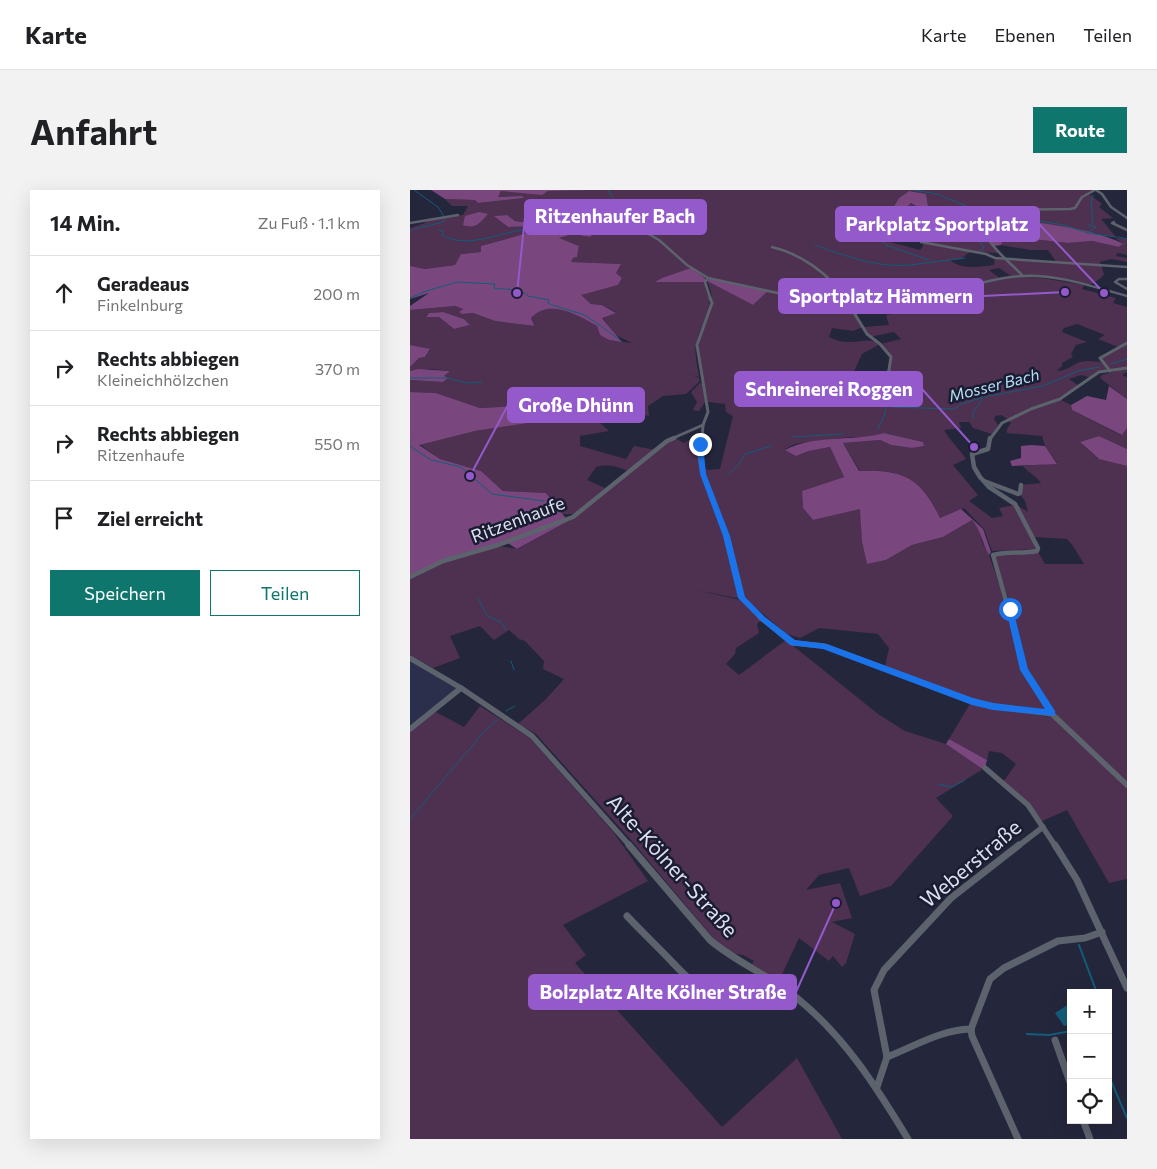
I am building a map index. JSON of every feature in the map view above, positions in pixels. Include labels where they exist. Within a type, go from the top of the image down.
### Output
[{"type":"street","points":[[1023,276],[984,235],[980,212],[990,210],[1075,208],[1082,198],[1096,190],[1102,193],[1106,201],[1116,211],[1127,218]]},
{"type":"street","points":[[634,209],[642,212],[643,216]]},
{"type":"street","points":[[618,215],[631,213],[643,216]]},
{"type":"street","points":[[410,223],[458,215]]},
{"type":"street","points":[[643,216],[615,219],[659,240],[687,265],[708,278],[808,299],[837,308],[849,308],[874,302],[907,299],[925,300],[983,282],[1023,276],[1064,280],[1127,296]]},
{"type":"street","points":[[1114,222],[1112,223],[1127,230]]},
{"type":"street","points":[[921,242],[1005,259],[1127,267]]},
{"type":"street","points":[[773,247],[789,251],[835,284],[867,334],[880,344],[891,357],[888,376],[884,386]]},
{"type":"street","points":[[708,278],[705,282],[708,286],[712,303],[703,325],[697,353],[701,378],[705,387],[708,412],[703,425],[700,444],[703,474],[727,536],[742,598],[762,618],[793,643],[824,646],[972,701],[993,706],[1052,714]]},
{"type":"street","points":[[1127,279],[1119,279],[1115,282],[1127,289]]},
{"type":"street","points":[[1110,371],[1100,358],[1127,342]]},
{"type":"street","points":[[1127,368],[1099,372],[1060,399],[1026,411],[1002,423],[992,434],[988,443],[988,449],[972,454],[974,467],[983,481],[1015,504],[1038,548],[1037,551],[1032,552],[996,552],[993,554],[1010,609],[1024,670],[1052,714],[1127,784]]},
{"type":"street","name":"Ritzenhaufe","points":[[410,578],[443,561],[498,545],[573,517],[667,441],[703,425]]},
{"type":"street","points":[[983,481],[1018,494],[1020,493],[1021,485]]},
{"type":"street","name":"Alte-Kölner-Straße","points":[[410,658],[461,688],[532,736],[710,940],[722,951],[769,979],[810,1010],[843,1042],[877,1088],[908,1139]]},
{"type":"street","points":[[410,729],[461,688]]},
{"type":"street","points":[[985,768],[1028,805],[1043,827],[1077,880],[1127,988]]},
{"type":"street","name":"Weberstraße","points":[[877,1088],[887,1057],[874,990],[884,970],[951,898],[1043,827]]},
{"type":"street","points":[[627,916],[698,988],[709,997],[723,1004],[742,1005],[754,997],[769,979]]},
{"type":"street","points":[[1018,1139],[972,1036],[971,1029],[990,979],[1004,968],[1058,941],[1086,938],[1102,932]]},
{"type":"street","points":[[887,1057],[938,1034],[959,1028],[971,1029]]},
{"type":"street","points":[[1055,1040],[1069,1079]]},
{"type":"street","points":[[1084,1124],[1090,1139]]},
{"type":"shaded area","points":[[431,190],[605,190],[548,191],[542,195],[501,191],[498,197],[522,196],[524,198],[478,203],[475,200],[445,199]]},
{"type":"shaded area","points":[[1095,190],[1089,194],[1102,204],[1099,207],[1113,218],[1101,219],[1116,237],[1063,227],[981,218],[984,235],[1001,253],[970,252],[960,259],[950,260],[965,267],[994,265],[995,258],[1057,263],[1048,250],[1030,250],[1001,245],[1005,236],[1068,243],[1092,241],[1119,247],[1122,243],[1115,238],[1127,239],[1127,245],[1125,245],[1127,246],[1127,255],[1118,253],[1116,256],[1127,258],[1127,262],[1111,259],[1100,262],[1104,274],[1090,285],[1022,274],[1011,276],[999,268],[989,270],[1001,279],[1031,277],[1084,285],[1082,289],[1116,298],[1113,303],[1127,307],[1127,372],[1122,375],[1127,377],[1127,399],[1100,378],[1102,375],[1123,369],[1111,370],[1101,358],[1118,347],[1098,339],[1105,335],[1077,324],[1064,328],[1062,332],[1087,342],[1076,345],[1071,354],[1073,357],[1062,363],[1062,366],[1057,371],[1086,361],[1101,362],[1107,370],[1098,372],[1091,378],[1081,375],[1069,379],[1079,386],[1071,392],[1008,419],[1001,415],[995,416],[994,419],[998,425],[992,434],[973,428],[969,422],[959,422],[961,428],[944,430],[966,459],[953,465],[978,495],[969,501],[992,518],[1003,516],[999,508],[1014,505],[1032,537],[1035,549],[992,551],[984,529],[964,508],[940,518],[926,494],[909,479],[887,472],[860,471],[843,443],[880,440],[891,445],[912,448],[923,446],[923,442],[884,433],[867,438],[851,437],[795,444],[785,449],[796,456],[809,451],[830,447],[844,477],[802,491],[803,508],[813,520],[861,508],[862,542],[867,564],[886,560],[912,545],[943,537],[972,520],[980,529],[982,542],[989,555],[1008,609],[1023,670],[1047,709],[1044,711],[993,705],[973,700],[885,666],[889,648],[878,634],[819,628],[800,638],[787,634],[743,597],[733,559],[739,596],[737,598],[696,590],[741,600],[761,620],[757,624],[759,633],[736,648],[735,654],[726,664],[739,675],[786,640],[878,714],[905,731],[946,744],[983,769],[936,798],[953,816],[891,886],[860,896],[849,868],[819,875],[806,890],[840,883],[852,918],[832,922],[855,934],[846,963],[842,967],[833,956],[829,961],[799,938],[778,983],[750,967],[754,961],[743,955],[725,952],[631,840],[536,734],[518,724],[546,699],[564,679],[543,669],[544,661],[525,641],[519,639],[509,630],[494,640],[480,626],[450,636],[460,658],[433,668],[410,655],[410,579],[444,562],[499,546],[518,549],[574,517],[668,442],[676,438],[683,443],[700,435],[699,454],[704,466],[707,470],[720,469],[733,416],[726,412],[725,404],[708,402],[698,359],[701,335],[712,306],[711,290],[707,281],[753,305],[768,291],[710,278],[691,268],[656,282],[704,282],[708,290],[709,306],[698,337],[696,349],[699,377],[692,375],[699,378],[700,381],[686,394],[663,396],[648,406],[649,416],[643,415],[628,402],[601,410],[586,400],[577,402],[609,431],[580,436],[580,446],[626,459],[634,446],[656,450],[628,471],[612,466],[596,467],[587,480],[605,488],[574,514],[563,514],[546,493],[503,491],[481,471],[440,459],[419,444],[475,431],[554,419],[522,406],[480,408],[436,393],[410,392],[410,380],[443,382],[448,378],[443,376],[450,371],[432,369],[410,371],[410,367],[419,358],[425,357],[430,350],[410,345],[410,310],[455,306],[463,309],[459,312],[462,314],[473,313],[495,321],[533,326],[531,318],[538,312],[547,309],[564,310],[597,326],[600,335],[609,340],[632,343],[616,335],[602,317],[616,312],[602,305],[591,304],[579,295],[618,285],[622,278],[616,273],[621,264],[570,262],[573,258],[577,257],[579,246],[558,238],[572,234],[590,237],[595,232],[515,221],[507,215],[495,216],[508,227],[549,227],[481,246],[481,252],[461,254],[455,265],[425,269],[410,266],[410,228],[425,223],[427,219],[463,215],[468,206],[452,206],[445,199],[475,200],[478,203],[524,198],[522,196],[497,197],[501,191],[542,194],[548,191]],"holes":[[[909,191],[926,194],[929,210],[925,211],[910,203],[903,209],[893,208],[899,198]],[[618,203],[644,203],[649,212],[646,218],[615,219],[612,217],[618,214]],[[945,208],[979,215],[980,218],[928,220],[928,213]],[[877,230],[895,236],[922,240],[923,246],[920,250],[886,241],[888,238],[876,237]],[[995,280],[925,301],[935,308],[886,315],[889,325],[863,327],[848,308],[844,298],[858,297],[864,304],[907,299],[926,299],[983,282]],[[443,312],[464,319],[470,325],[454,329],[439,317],[426,316],[429,313]],[[863,327],[870,337],[894,332],[901,339],[880,344],[872,341],[843,342],[829,337],[832,328],[853,331]],[[880,344],[891,357],[888,376],[882,391],[883,396],[846,389],[862,354]]]},
{"type":"shaded area","points":[[909,191],[926,194],[929,211],[925,211],[911,203],[903,209],[893,208],[899,198]]},
{"type":"shaded area","points":[[479,212],[488,214],[475,226],[463,225],[465,216]]},
{"type":"shaded area","points":[[507,215],[515,221],[596,232],[590,237],[572,234],[559,238],[579,246],[577,257],[573,258],[571,262],[621,264],[616,273],[622,278],[618,285],[581,295],[591,304],[602,305],[616,313],[602,318],[622,342],[609,340],[600,335],[597,326],[564,310],[547,309],[538,312],[531,318],[534,326],[495,321],[473,313],[462,314],[459,312],[463,309],[455,306],[410,310],[410,306],[429,293],[410,299],[410,266],[425,269],[455,265],[461,254],[481,252],[481,246],[549,227],[508,227],[494,216]]},
{"type":"shaded area","points":[[980,218],[1036,222],[1077,229],[1096,233],[1127,246],[1122,244],[1119,247],[1092,241],[1068,243],[1005,236],[1001,245],[994,246],[984,235]]},
{"type":"shaded area","points":[[691,268],[705,278],[705,282],[655,282],[662,278]]},
{"type":"shaded area","points":[[710,279],[768,291],[753,305],[707,281]]},
{"type":"shaded area","points":[[443,312],[464,319],[470,325],[454,329],[439,317],[426,317],[429,313]]},
{"type":"shaded area","points":[[410,345],[430,349],[425,357],[419,358],[410,367]]},
{"type":"shaded area","points":[[418,369],[450,371],[444,376],[448,378],[443,382],[410,380],[410,371]]},
{"type":"shaded area","points":[[700,383],[703,384],[705,402],[699,411],[693,410],[697,402],[691,392]]},
{"type":"shaded area","points":[[1109,386],[1127,399],[1127,428],[1122,435],[1072,410],[1071,405],[1087,396],[1106,400]]},
{"type":"shaded area","points":[[410,392],[436,393],[480,408],[522,406],[555,419],[475,431],[419,445],[440,459],[481,471],[503,491],[546,493],[568,521],[517,549],[505,541],[460,554],[410,576]]},
{"type":"shaded area","points":[[1061,400],[1071,405],[1072,410],[1121,435],[1127,428],[1127,449],[1099,436],[1080,442],[1097,458],[1093,457],[1127,466],[1127,879],[1109,883],[1067,810],[1040,822],[1028,805],[1003,782],[1016,764],[1002,753],[989,751],[987,760],[949,739],[971,702],[1054,718],[1054,713],[1027,669],[1012,609],[994,556],[1038,552],[1045,564],[1084,564],[1067,539],[1034,537],[1017,505],[1028,512],[1025,501],[1020,494],[1021,485],[1041,483],[1023,466],[1057,463],[1045,446],[1042,436],[1007,433],[1011,423],[1008,421]]},
{"type":"shaded area","points":[[884,433],[923,442],[924,446],[912,448],[891,445],[880,440],[843,443],[859,471],[888,472],[899,474],[909,479],[926,494],[940,518],[961,509],[983,529],[991,552],[989,555],[972,520],[943,537],[912,545],[886,560],[867,564],[862,542],[860,509],[813,520],[803,508],[802,491],[844,477],[830,447],[809,451],[796,456],[785,450],[809,442],[872,436]]},
{"type":"shaded area","points":[[1099,436],[1127,449],[1127,466],[1099,459],[1080,442]]},
{"type":"shaded area","points":[[1021,446],[1045,446],[1057,464],[1012,466],[1010,461],[1021,458]]},
{"type":"shaded area","points":[[410,659],[461,688],[410,726]]},
{"type":"shaded area","points":[[480,706],[529,737],[614,833],[648,881],[563,925],[586,955],[575,963],[722,1127],[797,1058],[842,1139],[410,1139],[410,730],[434,711],[464,727]]},
{"type":"shaded area","points":[[949,739],[987,760],[985,768],[981,768],[946,744]]},
{"type":"shaded area","points":[[1067,1005],[1067,1025],[1064,1026],[1055,1013]]},
{"type":"waterway","points":[[414,190],[438,207],[445,218],[443,222],[415,229]]},
{"type":"waterway","points":[[608,190],[613,198],[611,206]]},
{"type":"waterway","points":[[914,190],[937,194],[980,212]]},
{"type":"waterway","points":[[1088,233],[1096,227],[1089,225],[1093,222],[1091,202],[1093,195]]},
{"type":"waterway","points":[[984,212],[1064,225],[1088,233]]},
{"type":"waterway","points":[[983,218],[991,215]]},
{"type":"waterway","points":[[979,219],[976,234],[984,248],[980,251]]},
{"type":"waterway","points":[[439,230],[444,232],[442,235],[451,239],[471,241],[522,230],[565,229]]},
{"type":"waterway","points":[[1088,233],[1116,237]]},
{"type":"waterway","points":[[1118,237],[1127,239]]},
{"type":"waterway","points":[[883,242],[886,245],[929,260]]},
{"type":"waterway","points":[[815,245],[850,257],[886,265],[910,265],[965,258]]},
{"type":"waterway","points":[[410,298],[426,291],[458,282],[495,284],[494,288],[510,289],[525,293],[528,296],[549,300],[548,303],[552,305],[585,315],[620,340]]},
{"type":"waterway","name":"Mosser Bach","points":[[1111,364],[1127,359]]},
{"type":"waterway","name":"Mosser Bach","points":[[891,407],[955,409],[959,405],[983,397],[1043,386],[1078,371],[1099,367]]},
{"type":"waterway","points":[[410,378],[448,378],[466,383],[482,382]]},
{"type":"waterway","points":[[866,388],[872,397],[886,406]]},
{"type":"waterway","points":[[973,419],[973,412],[982,400],[981,398]]},
{"type":"waterway","name":"Mosser Bach","points":[[878,429],[885,414],[886,406]]},
{"type":"waterway","name":"Mosser Bach","points":[[793,437],[842,434]]},
{"type":"waterway","points":[[410,446],[431,460],[461,467],[492,494],[544,501]]},
{"type":"waterway","name":"Mosser Bach","points":[[729,474],[739,464],[745,454],[771,446]]},
{"type":"waterway","points":[[478,598],[487,616],[501,622],[506,630]]},
{"type":"waterway","points":[[511,661],[514,670]]},
{"type":"waterway","points":[[506,711],[515,706]]},
{"type":"waterway","points":[[410,819],[483,733],[498,719]]},
{"type":"waterway","points":[[938,784],[952,787],[965,780]]},
{"type":"waterway","points":[[1079,945],[1096,989]]},
{"type":"waterway","points":[[1027,1034],[1049,1035],[1067,1032]]},
{"type":"waterway","points":[[1110,1079],[1127,1118]]},
{"type":"place","name":"Sportplatz Hämmern","points":[[1065,292]]},
{"type":"place","name":"Ritzenhaufer Bach","points":[[517,293]]},
{"type":"place","name":"Parkplatz Sportplatz","points":[[1104,293]]},
{"type":"place","name":"Schreinerei Roggen","points":[[974,447]]},
{"type":"place","name":"Große Dhünn","points":[[470,476]]},
{"type":"place","name":"Bolzplatz Alte Kölner Straße","points":[[836,903]]},
{"type":"route","points":[[700,444],[703,474],[727,536],[742,598],[762,618],[793,643],[824,646],[972,701],[993,706],[1052,714],[1024,670],[1010,609]]}]
